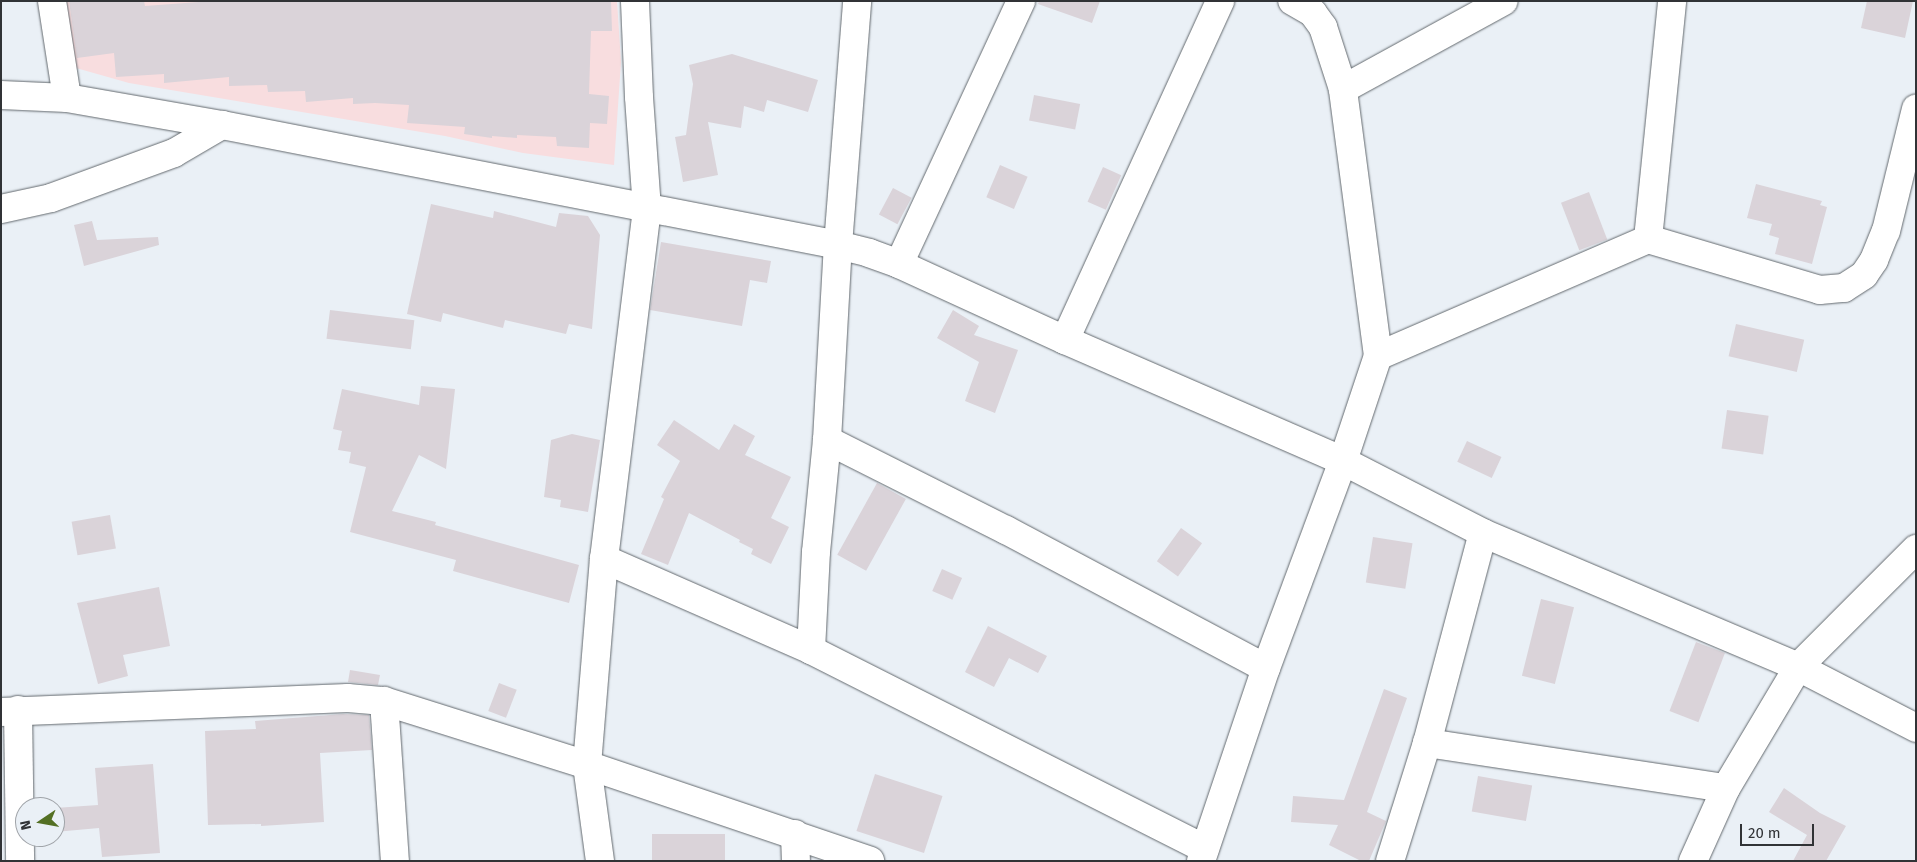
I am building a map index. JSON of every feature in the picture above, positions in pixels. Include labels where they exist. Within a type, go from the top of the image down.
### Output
[{"type":"street","points":[[52,1],[66,98]]},
{"type":"street","points":[[600,861],[587,765],[604,559],[647,209],[638,97],[635,1]]},
{"type":"street","points":[[811,650],[816,552],[827,440],[838,245],[857,1]]},
{"type":"street","points":[[899,264],[1020,1]]},
{"type":"street","points":[[1065,340],[1220,1]]},
{"type":"street","points":[[604,559],[811,650],[1203,855],[1266,668],[1343,461],[1378,356],[1343,89],[1323,27],[1313,13],[1292,1]]},
{"type":"street","points":[[1343,89],[1504,1]]},
{"type":"street","points":[[1648,239],[1672,1]]},
{"type":"street","points":[[1,95],[66,98],[222,125],[838,245],[899,264],[1065,340],[1343,461],[1483,533],[1798,667],[1916,728]]},
{"type":"street","points":[[1378,356],[1648,239],[1820,290],[1844,288],[1864,275],[1874,260],[1886,231],[1916,109]]},
{"type":"street","points":[[1,209],[51,198],[174,153],[222,125]]},
{"type":"street","points":[[827,440],[1006,530],[1266,668]]},
{"type":"street","points":[[1390,861],[1426,743],[1483,533]]},
{"type":"street","points":[[1694,860],[1726,788],[1798,667],[1916,549]]},
{"type":"street","points":[[20,861],[10,711],[348,698],[384,701],[587,765],[796,848],[870,861]]},
{"type":"street","points":[[384,701],[395,861]]},
{"type":"street","points":[[1426,743],[1726,788]]},
{"type":"shaded area","points":[[61,1],[617,1],[621,62],[614,165],[523,153],[445,136],[129,83],[76,68]]},
{"type":"building","points":[[69,1],[144,1],[145,6],[212,1],[611,1],[612,31],[591,31],[589,94],[609,96],[607,124],[590,123],[589,148],[557,146],[556,137],[517,135],[517,138],[492,136],[492,138],[464,134],[465,127],[407,123],[409,105],[353,104],[353,98],[306,102],[305,91],[268,92],[267,85],[229,86],[229,77],[164,83],[164,74],[116,77],[114,53],[77,58]]},
{"type":"building","points":[[1039,1],[1100,1],[1092,23],[1038,4]]},
{"type":"building","points":[[1867,1],[1913,1],[1905,38],[1861,28]]},
{"type":"building","points":[[732,54],[818,80],[808,112],[767,100],[764,112],[744,106],[741,128],[708,122],[718,175],[683,182],[675,137],[686,135],[693,84],[689,65]]},
{"type":"building","points":[[1034,95],[1080,104],[1075,129],[1029,121]]},
{"type":"building","points":[[1000,165],[1028,177],[1014,209],[986,197]]},
{"type":"building","points":[[1103,167],[1121,175],[1106,210],[1088,202]]},
{"type":"building","points":[[1756,184],[1822,201],[1820,205],[1827,207],[1812,264],[1775,254],[1779,238],[1769,235],[1772,224],[1747,218]]},
{"type":"building","points":[[893,188],[912,198],[897,224],[879,214]]},
{"type":"building","points":[[1589,192],[1607,240],[1579,250],[1561,203]]},
{"type":"building","points":[[431,204],[493,218],[494,211],[556,227],[559,213],[588,216],[600,235],[592,329],[569,324],[566,334],[505,320],[503,328],[443,313],[441,322],[407,314]]},
{"type":"building","points":[[92,221],[97,240],[158,237],[159,245],[84,266],[74,225]]},
{"type":"building","points":[[661,242],[771,261],[767,283],[750,280],[742,326],[650,310]]},
{"type":"building","points":[[330,310],[414,320],[411,349],[326,339]]},
{"type":"building","points":[[953,310],[979,326],[974,335],[1018,350],[995,413],[965,401],[979,362],[937,338]]},
{"type":"building","points":[[1736,324],[1804,340],[1797,372],[1729,356]]},
{"type":"building","points":[[421,386],[455,389],[446,469],[419,455],[392,511],[436,522],[435,525],[579,565],[569,603],[453,571],[456,560],[350,532],[366,467],[349,463],[351,452],[338,450],[342,431],[333,429],[342,389],[419,405]]},
{"type":"building","points":[[1727,410],[1769,416],[1763,454],[1722,449]]},
{"type":"building","points":[[674,420],[719,450],[734,424],[755,436],[745,455],[791,477],[771,518],[789,527],[771,564],[751,554],[753,549],[739,542],[740,540],[689,513],[668,565],[641,554],[664,499],[661,497],[680,461],[657,445]]},
{"type":"building","points":[[572,434],[600,440],[588,512],[560,507],[561,500],[544,497],[551,440]]},
{"type":"building","points":[[1467,441],[1501,457],[1492,478],[1457,462]]},
{"type":"building","points":[[877,483],[906,499],[866,571],[837,555]]},
{"type":"building","points":[[110,515],[116,548],[77,555],[72,522]]},
{"type":"building","points":[[1181,528],[1202,543],[1178,576],[1157,561]]},
{"type":"building","points":[[1373,537],[1413,543],[1405,589],[1366,582]]},
{"type":"building","points":[[942,569],[962,578],[952,600],[932,591]]},
{"type":"building","points":[[159,587],[170,646],[123,655],[128,676],[98,684],[77,603]]},
{"type":"building","points":[[1541,599],[1574,607],[1555,684],[1522,676]]},
{"type":"building","points":[[988,626],[1047,656],[1038,673],[1009,658],[994,687],[965,672]]},
{"type":"building","points":[[1696,642],[1725,653],[1698,722],[1669,711]]},
{"type":"building","points":[[350,670],[380,675],[378,685],[348,682]]},
{"type":"building","points":[[499,683],[517,690],[506,718],[488,711]]},
{"type":"building","points":[[1384,689],[1407,698],[1367,812],[1386,821],[1369,861],[1361,861],[1329,845],[1338,825],[1291,822],[1293,796],[1344,800]]},
{"type":"building","points":[[343,714],[369,715],[372,750],[320,753],[324,822],[261,826],[261,824],[208,825],[205,731],[256,729],[255,721]]},
{"type":"building","points":[[153,764],[160,853],[102,857],[99,828],[65,831],[65,807],[98,805],[95,768]]},
{"type":"building","points":[[875,774],[943,796],[924,853],[856,831]]},
{"type":"building","points":[[1478,776],[1532,786],[1526,821],[1472,811]]},
{"type":"building","points":[[1784,788],[1820,813],[1846,826],[1826,861],[1793,861],[1807,835],[1769,812]]},
{"type":"building","points":[[652,834],[725,834],[725,861],[652,861]]}]
